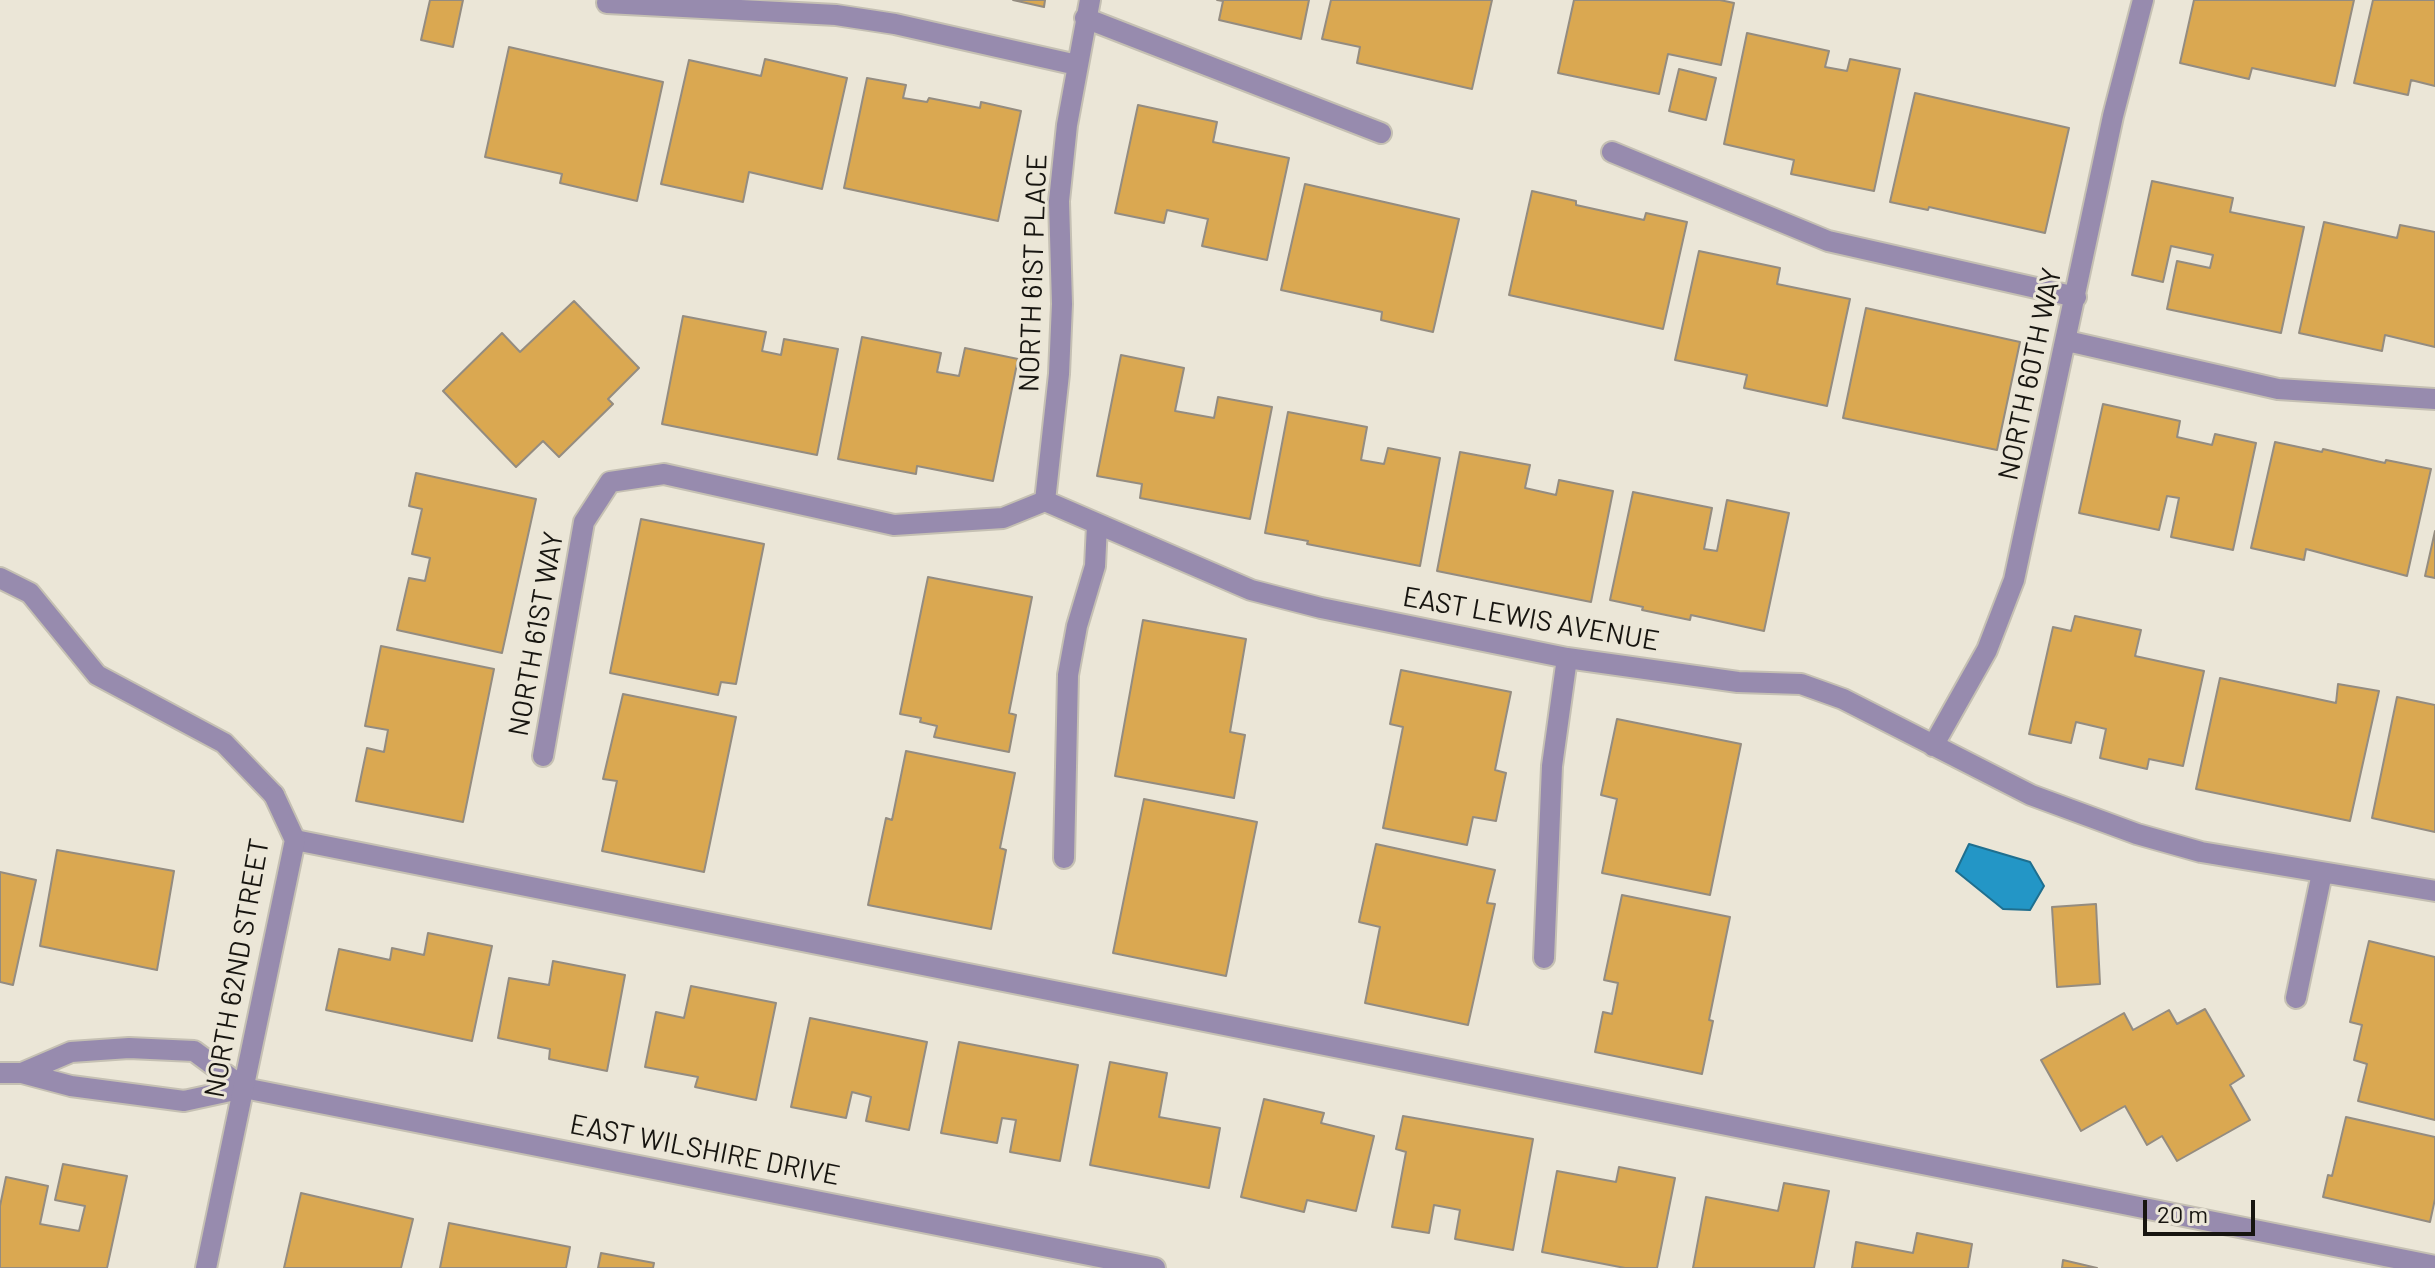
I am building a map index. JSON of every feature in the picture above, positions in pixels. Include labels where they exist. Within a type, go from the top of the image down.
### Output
[{"type":"street","name":"NORTH 60TH WAY","points":[[1933,746],[1987,650],[2014,580],[2113,116],[2143,0]]},
{"type":"street","points":[[607,3],[836,15],[895,24],[1077,65]]},
{"type":"street","points":[[1088,9],[1381,133]]},
{"type":"street","name":"NORTH 61ST PLACE","points":[[1045,501],[1059,374],[1062,304],[1059,201],[1077,65],[1088,9]]},
{"type":"street","points":[[1612,152],[1828,241],[2076,297]]},
{"type":"street","points":[[2067,341],[2278,389],[2435,399]]},
{"type":"street","name":"NORTH 61ST WAY","points":[[543,756],[584,522],[610,482],[664,474],[894,525],[1003,518],[1045,501]]},
{"type":"street","name":"EAST LEWIS AVENUE","points":[[1045,501],[1251,590],[1321,608],[1567,658],[1738,682],[1801,684],[1843,699],[2031,795],[2137,834],[2201,852],[2435,891]]},
{"type":"street","points":[[1064,858],[1068,675],[1077,626],[1095,566],[1097,525]]},
{"type":"street","name":"NORTH 62ND STREET","points":[[0,578],[30,593],[97,675],[224,743],[274,795],[295,840],[206,1268]]},
{"type":"street","points":[[1544,958],[1552,766],[1567,658]]},
{"type":"street","points":[[295,840],[2435,1266]]},
{"type":"street","points":[[2296,998],[2322,873]]},
{"type":"street","name":"EAST WILSHIRE DRIVE","points":[[22,1073],[71,1052],[129,1048],[194,1051],[244,1088]]},
{"type":"street","name":"EAST WILSHIRE DRIVE","points":[[0,1073],[22,1073],[71,1086],[184,1101],[244,1088],[1155,1268]]},
{"type":"water","points":[[1969,844],[2030,862],[2044,886],[2030,910],[2003,909],[1956,871]]},
{"type":"building","points":[[430,0],[463,0],[453,47],[421,40]]},
{"type":"building","points":[[1013,0],[1045,0],[1044,7]]},
{"type":"building","points":[[1217,0],[1309,0],[1301,39],[1219,20],[1223,1]]},
{"type":"building","points":[[1331,0],[1492,0],[1472,89],[1357,63],[1360,47],[1322,39]]},
{"type":"building","points":[[1574,0],[1720,0],[1734,3],[1721,65],[1668,54],[1659,94],[1558,73]]},
{"type":"building","points":[[2194,0],[2354,0],[2335,86],[2252,68],[2249,79],[2180,63]]},
{"type":"building","points":[[2373,0],[2435,0],[2435,86],[2411,80],[2408,95],[2354,83]]},
{"type":"building","points":[[1747,33],[1829,51],[1825,67],[1847,71],[1850,59],[1900,69],[1874,191],[1791,174],[1794,160],[1724,144]]},
{"type":"building","points":[[509,47],[663,82],[637,201],[560,183],[562,174],[485,157]]},
{"type":"building","points":[[765,59],[847,78],[822,189],[749,172],[743,202],[661,184],[689,60],[761,76]]},
{"type":"building","points":[[1679,69],[1716,78],[1706,120],[1669,111]]},
{"type":"building","points":[[867,78],[906,85],[903,98],[927,102],[929,98],[980,108],[981,102],[1021,111],[998,221],[844,188]]},
{"type":"building","points":[[1915,93],[2069,128],[2045,233],[1929,207],[1928,210],[1890,202]]},
{"type":"building","points":[[1138,105],[1217,122],[1213,142],[1289,158],[1267,260],[1202,246],[1208,219],[1167,210],[1164,223],[1115,213]]},
{"type":"building","points":[[2152,181],[2233,198],[2230,212],[2304,227],[2281,333],[2167,309],[2177,261],[2210,268],[2213,255],[2171,246],[2163,282],[2132,275]]},
{"type":"building","points":[[1305,184],[1459,219],[1433,332],[1381,320],[1382,312],[1281,290]]},
{"type":"building","points":[[1532,191],[1576,201],[1576,205],[1644,220],[1646,213],[1687,222],[1663,329],[1509,295]]},
{"type":"building","points":[[2324,222],[2397,238],[2400,225],[2435,232],[2435,347],[2385,335],[2382,351],[2299,333]]},
{"type":"building","points":[[1699,251],[1780,268],[1777,284],[1850,299],[1827,406],[1744,388],[1747,375],[1675,360]]},
{"type":"building","points":[[574,301],[639,368],[608,399],[613,404],[559,457],[543,441],[516,467],[443,391],[502,333],[520,352]]},
{"type":"building","points":[[1866,308],[2020,342],[1997,450],[1843,418]]},
{"type":"building","points":[[683,316],[766,332],[762,351],[781,355],[784,339],[838,349],[817,455],[662,424]]},
{"type":"building","points":[[862,337],[941,353],[937,372],[959,376],[965,348],[1018,359],[993,481],[917,466],[916,474],[838,459]]},
{"type":"building","points":[[1121,355],[1184,368],[1175,411],[1214,418],[1218,397],[1272,407],[1250,519],[1140,498],[1142,484],[1097,476]]},
{"type":"building","points":[[2103,404],[2180,421],[2177,437],[2212,445],[2215,434],[2256,443],[2233,550],[2171,537],[2179,498],[2167,496],[2159,530],[2079,513]]},
{"type":"building","points":[[1288,412],[1367,427],[1361,460],[1384,464],[1388,448],[1440,458],[1420,566],[1265,533]]},
{"type":"building","points":[[2275,442],[2431,469],[2407,576],[2306,549],[2304,560],[2251,548]]},
{"type":"building","points":[[1460,452],[1530,465],[1525,488],[1556,495],[1559,480],[1613,491],[1591,602],[1437,571]]},
{"type":"building","points":[[416,473],[536,499],[502,653],[397,630],[409,578],[425,581],[430,558],[412,554],[422,509],[409,506]]},
{"type":"building","points":[[1633,492],[1712,508],[1704,549],[1717,551],[1727,500],[1789,513],[1764,631],[1691,615],[1690,620],[1610,600]]},
{"type":"building","points":[[641,519],[764,544],[736,684],[721,682],[718,695],[610,673]]},
{"type":"building","points":[[2435,531],[2435,578],[2425,576]]},
{"type":"building","points":[[928,577],[1032,597],[1009,713],[1016,715],[1009,752],[934,737],[937,726],[920,722],[921,718],[900,714]]},
{"type":"building","points":[[2075,616],[2141,630],[2135,656],[2204,671],[2183,766],[2149,759],[2147,769],[2100,758],[2106,729],[2076,722],[2071,743],[2029,734],[2053,627],[2071,631]]},
{"type":"building","points":[[1143,620],[1246,639],[1230,732],[1245,735],[1234,798],[1115,776]]},
{"type":"building","points":[[381,646],[494,669],[463,822],[356,801],[367,748],[384,752],[388,730],[365,726]]},
{"type":"building","points":[[1401,670],[1511,692],[1495,770],[1506,773],[1496,821],[1473,817],[1467,845],[1383,828],[1403,727],[1390,724]]},
{"type":"building","points":[[2220,678],[2336,703],[2338,684],[2379,691],[2350,821],[2196,789]]},
{"type":"building","points":[[623,694],[736,717],[704,872],[602,851],[617,781],[603,779]]},
{"type":"building","points":[[2397,697],[2435,705],[2435,832],[2372,818]]},
{"type":"building","points":[[1617,719],[1741,744],[1710,895],[1602,873],[1617,799],[1601,795]]},
{"type":"building","points":[[906,751],[1015,773],[1000,848],[1006,850],[991,929],[868,905],[886,818],[892,820]]},
{"type":"building","points":[[1144,799],[1257,822],[1226,976],[1113,953]]},
{"type":"building","points":[[1376,844],[1495,870],[1487,903],[1495,904],[1468,1025],[1365,1003],[1380,927],[1359,922]]},
{"type":"building","points":[[57,850],[174,871],[157,970],[40,946]]},
{"type":"building","points":[[0,872],[36,880],[13,985],[0,982]]},
{"type":"building","points":[[1622,895],[1730,917],[1709,1020],[1713,1021],[1702,1074],[1595,1052],[1603,1012],[1612,1014],[1618,983],[1604,980]]},
{"type":"building","points":[[2096,904],[2100,984],[2057,987],[2052,907]]},
{"type":"building","points":[[428,933],[492,946],[472,1041],[326,1010],[339,949],[390,960],[392,948],[424,955]]},
{"type":"building","points":[[2369,941],[2435,957],[2435,1120],[2358,1101],[2367,1064],[2354,1060],[2362,1025],[2350,1022]]},
{"type":"building","points":[[553,961],[625,975],[607,1071],[549,1059],[550,1049],[498,1038],[509,978],[549,985]]},
{"type":"building","points":[[691,986],[776,1003],[756,1100],[695,1087],[698,1077],[645,1067],[656,1012],[684,1018]]},
{"type":"building","points":[[2205,1009],[2244,1076],[2230,1085],[2250,1120],[2177,1161],[2162,1136],[2147,1145],[2125,1106],[2081,1131],[2041,1060],[2124,1013],[2133,1030],[2169,1010],[2177,1024]]},
{"type":"building","points":[[810,1018],[927,1042],[909,1130],[866,1121],[871,1097],[852,1092],[846,1118],[791,1107]]},
{"type":"building","points":[[959,1042],[1078,1065],[1060,1161],[1010,1152],[1016,1120],[1002,1118],[997,1143],[941,1133]]},
{"type":"building","points":[[1110,1062],[1167,1073],[1159,1117],[1220,1128],[1209,1188],[1090,1165]]},
{"type":"building","points":[[1264,1099],[1324,1113],[1321,1123],[1374,1136],[1356,1211],[1307,1200],[1304,1212],[1241,1197]]},
{"type":"building","points":[[1403,1116],[1533,1139],[1513,1250],[1455,1239],[1460,1210],[1434,1205],[1429,1233],[1392,1227],[1406,1152],[1396,1149]]},
{"type":"building","points":[[2346,1117],[2435,1137],[2435,1199],[2430,1222],[2323,1197],[2328,1175],[2332,1176]]},
{"type":"building","points":[[63,1164],[127,1176],[107,1268],[0,1268],[0,1206],[6,1177],[48,1186],[40,1224],[79,1231],[85,1206],[55,1200]]},
{"type":"building","points":[[1619,1167],[1675,1178],[1657,1268],[1625,1268],[1542,1252],[1557,1171],[1616,1182]]},
{"type":"building","points":[[1784,1183],[1829,1191],[1814,1268],[1693,1268],[1706,1197],[1778,1211]]},
{"type":"building","points":[[301,1193],[413,1219],[401,1268],[284,1268]]},
{"type":"building","points":[[449,1223],[570,1247],[566,1268],[440,1268]]},
{"type":"building","points":[[1917,1233],[1972,1244],[1968,1268],[1852,1268],[1856,1242],[1913,1253]]},
{"type":"building","points":[[601,1253],[654,1263],[653,1268],[598,1268]]},
{"type":"building","points":[[2063,1260],[2097,1268],[2062,1268]]}]
